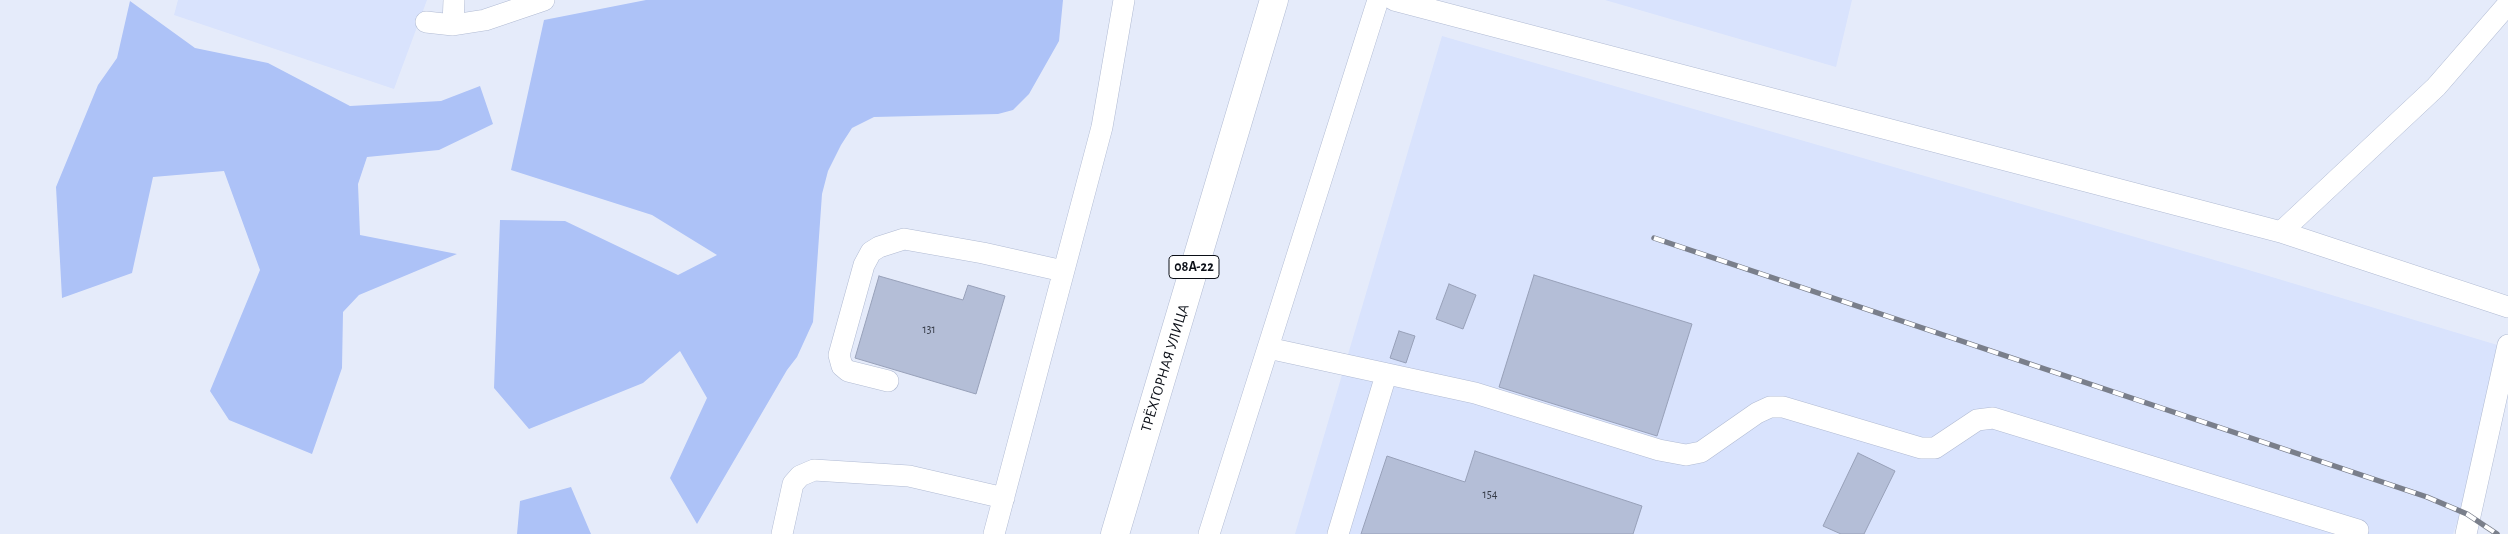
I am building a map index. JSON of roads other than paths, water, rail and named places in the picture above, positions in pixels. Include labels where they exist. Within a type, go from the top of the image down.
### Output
[{"type":"highway","name":"ТРЁХГОРНАЯ УЛИЦА","points":[[1115,534],[1274,0]]},
{"type":"lane","points":[[453,25],[454,0]]},
{"type":"lane","points":[[426,22],[453,25],[485,20],[544,0]]},
{"type":"lane","points":[[994,534],[1102,127],[1124,0]]},
{"type":"lane","points":[[1209,534],[1378,0]]},
{"type":"lane","points":[[1394,0],[2281,232],[2508,307]]},
{"type":"lane","points":[[2281,232],[2436,87],[2508,4]]},
{"type":"lane","points":[[888,381],[848,371],[842,366],[839,355],[864,265],[871,252],[879,247],[904,239],[1063,270]]},
{"type":"lane","points":[[2466,534],[2508,345]]},
{"type":"lane","points":[[1268,348],[1475,393],[1659,450],[1686,455],[1701,452],[1757,413],[1770,407],[1784,407],[1921,448],[1935,448],[1977,420],[1993,418],[2358,530]]},
{"type":"lane","points":[[1338,534],[1386,375]]},
{"type":"lane","points":[[782,534],[793,484],[800,476],[814,470],[909,476],[1004,498]]},
{"type":"railway","points":[[1654,238],[2427,497],[2467,514],[2497,534]]}]
